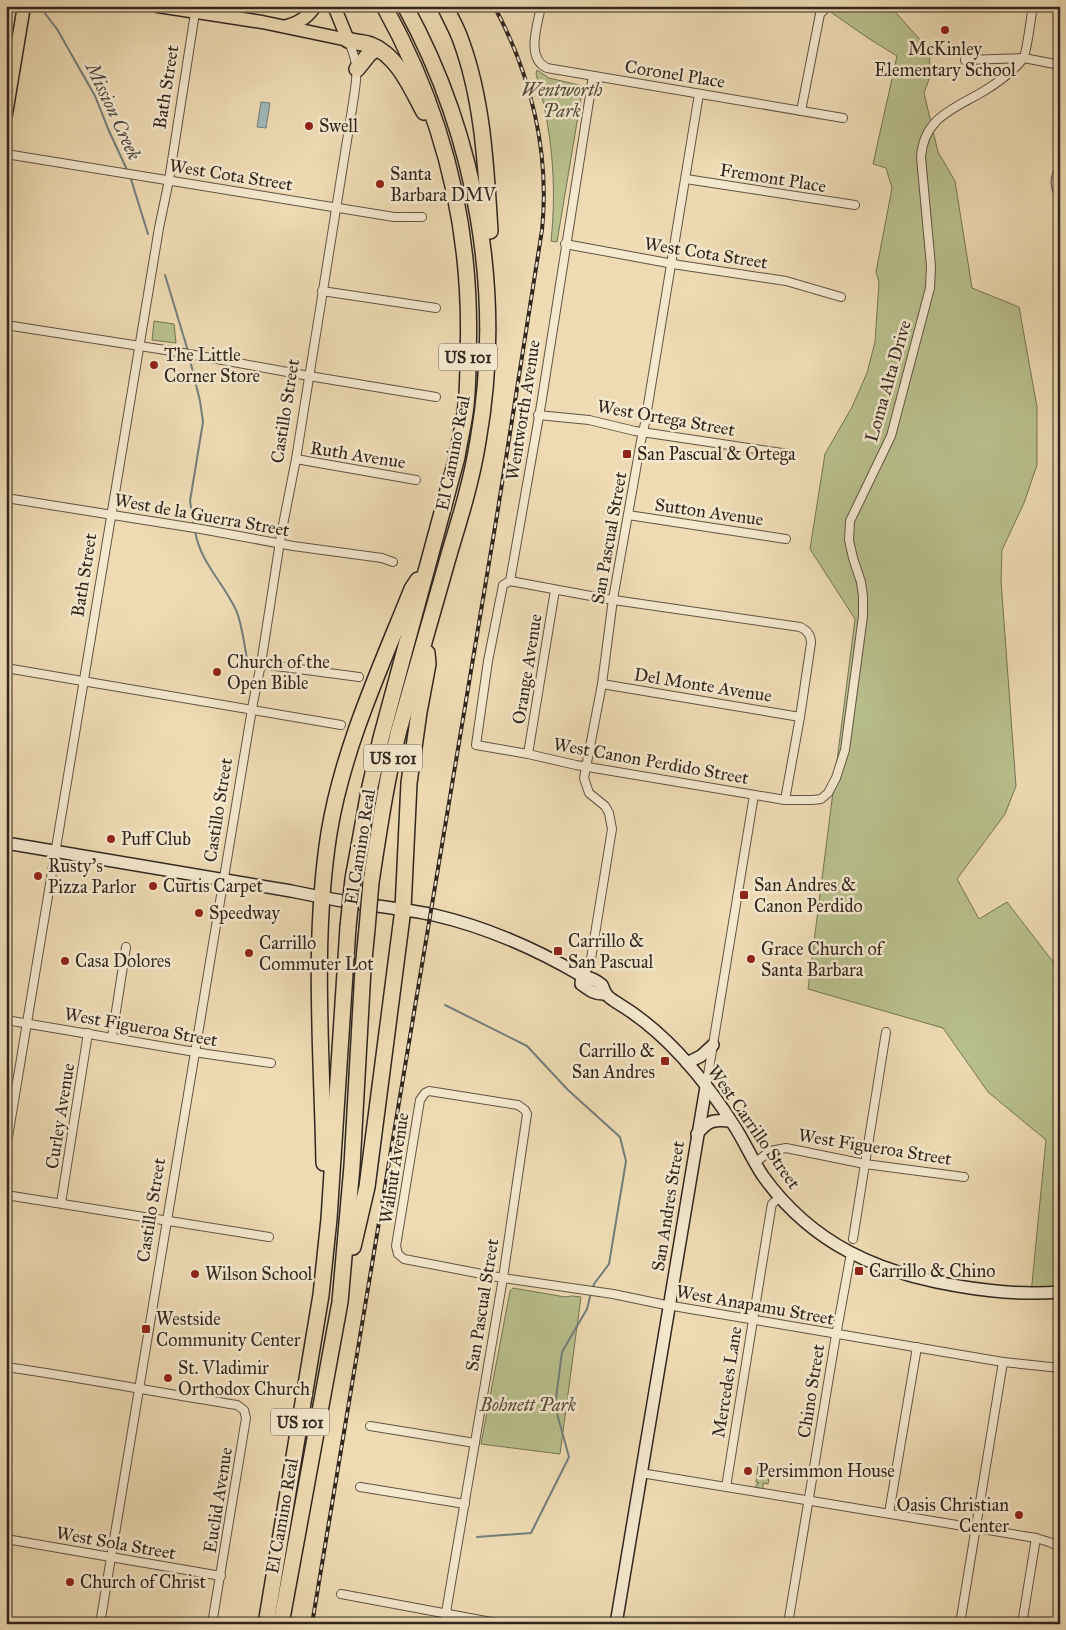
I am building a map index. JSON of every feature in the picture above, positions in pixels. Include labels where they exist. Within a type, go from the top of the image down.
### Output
[{"type":"highway","name":"El Camino Real","points":[[266,1624],[321,1295],[329,1219],[348,927],[354,879],[369,791],[381,738],[457,458],[465,412],[468,360],[468,282],[462,230],[445,150],[414,66],[384,6]]},
{"type":"highway","name":"El Camino Real","points":[[281,1624],[340,1302],[352,1166],[362,979],[371,882],[382,814],[398,733],[467,493],[478,441],[487,359],[486,278],[479,214],[460,137],[428,53],[405,6]]},
{"type":"highway","points":[[445,6],[460,37],[479,113],[486,172],[491,243],[486,278]]},
{"type":"highway","points":[[348,40],[370,44],[392,59],[402,73],[445,150]]},
{"type":"highway","points":[[357,69],[368,54],[377,48]]},
{"type":"highway","points":[[329,1219],[323,1188],[323,1124],[315,896],[351,746],[412,589],[430,562]]},
{"type":"highway","points":[[340,1302],[366,1188],[403,908],[410,783],[419,712],[428,664],[426,637]]},
{"type":"main road","points":[[6,114],[24,6]]},
{"type":"main road","points":[[158,6],[196,10],[288,26],[348,40]]},
{"type":"main road","points":[[288,26],[309,16],[315,6]]},
{"type":"main road","name":"Castillo Street","points":[[334,6],[348,40]]},
{"type":"main road","name":"West Carrillo Street","points":[[6,843],[315,896],[403,908],[486,930],[543,954],[582,976],[581,984],[588,989],[598,995],[606,994],[631,1011],[687,1063],[730,1121],[762,1174],[780,1197],[811,1226],[851,1253],[886,1269],[926,1281],[1014,1294],[1060,1292]]},
{"type":"main road","points":[[687,1063],[702,1056],[713,1045]]},
{"type":"main road","name":"San Andres Street","points":[[616,1624],[706,1087]]},
{"type":"main road","points":[[697,1134],[704,1126],[714,1120],[730,1121]]},
{"type":"street","name":"Coronel Place","points":[[541,6],[534,51],[540,64],[547,68],[843,118]]},
{"type":"street","points":[[1024,58],[1033,6]]},
{"type":"street","points":[[801,111],[820,14],[826,8]]},
{"type":"street","name":"Bath Street","points":[[6,1149],[196,10]]},
{"type":"street","name":"Castillo Street","points":[[100,1624],[280,543],[296,460],[353,103],[357,62],[348,40]]},
{"type":"street","points":[[965,60],[1024,58],[1060,65]]},
{"type":"street","name":"Loma Alta Drive","points":[[820,799],[828,792],[842,762],[863,616],[861,582],[848,540],[850,521],[891,436],[930,288],[931,266],[920,157],[922,145],[929,130],[946,112],[985,91],[1024,58]]},
{"type":"street","name":"Wentworth Avenue","points":[[476,745],[495,619],[503,586],[510,580],[593,76]]},
{"type":"street","name":"San Pascual Street","points":[[582,976],[590,966],[612,829],[611,817],[607,809],[587,790],[584,778],[602,684],[613,599],[672,264],[699,94]]},
{"type":"street","name":"West Cota Street","points":[[6,154],[394,217],[422,217]]},
{"type":"street","points":[[1060,169],[1055,180],[1056,188],[1060,195]]},
{"type":"street","name":"Fremont Place","points":[[686,179],[855,205]]},
{"type":"street","name":"West Cota Street","points":[[565,244],[672,264],[786,280],[841,297]]},
{"type":"street","points":[[322,291],[436,308]]},
{"type":"street","points":[[6,325],[140,345],[436,397]]},
{"type":"street","name":"West Ortega Street","points":[[538,414],[589,420],[643,431],[789,454]]},
{"type":"street","name":"Ruth Avenue","points":[[296,460],[416,480]]},
{"type":"street","name":"West de la Guerra Street","points":[[6,498],[382,558],[393,562]]},
{"type":"street","name":"Sutton Avenue","points":[[628,515],[786,539]]},
{"type":"street","points":[[510,580],[555,590],[800,627],[807,631],[811,638],[785,800]]},
{"type":"street","name":"Orange Avenue","points":[[528,754],[555,590]]},
{"type":"street","points":[[261,664],[358,678]]},
{"type":"street","points":[[6,668],[342,725]]},
{"type":"street","name":"Del Monte Avenue","points":[[602,684],[800,716]]},
{"type":"street","name":"West Canon Perdido Street","points":[[476,745],[785,800],[820,799]]},
{"type":"street","name":"San Andres Street","points":[[706,1087],[754,795]]},
{"type":"street","points":[[112,1037],[126,947]]},
{"type":"street","name":"West Figueroa Street","points":[[6,1020],[271,1063]]},
{"type":"street","points":[[853,1239],[886,1032]]},
{"type":"street","name":"Curley Avenue","points":[[61,1203],[88,1033]]},
{"type":"street","name":"Walnut Avenue","points":[[396,1246],[422,1096],[429,1091],[518,1105],[525,1110]]},
{"type":"street","name":"San Pascual Street","points":[[444,1624],[503,1278],[527,1114],[525,1110]]},
{"type":"street","name":"West Figueroa Street","points":[[756,1162],[770,1151],[782,1148],[865,1164],[964,1177]]},
{"type":"street","points":[[6,1195],[269,1238]]},
{"type":"street","name":"Mercedes Lane","points":[[726,1488],[771,1209],[772,1204],[780,1197]]},
{"type":"street","name":"West Anapamu Street","points":[[396,1246],[398,1254],[404,1259],[503,1278],[1003,1362],[1060,1368]]},
{"type":"street","name":"Chino Street","points":[[788,1624],[851,1253]]},
{"type":"street","points":[[889,1514],[917,1347]]},
{"type":"street","points":[[960,1624],[1003,1362]]},
{"type":"street","points":[[6,1367],[140,1390]]},
{"type":"street","name":"Euclid Avenue","points":[[140,1390],[237,1405],[244,1410],[246,1418],[212,1624]]},
{"type":"street","points":[[370,1426],[475,1443]]},
{"type":"street","points":[[642,1473],[808,1502],[1036,1538],[1060,1547]]},
{"type":"street","points":[[360,1487],[464,1504]]},
{"type":"street","points":[[1022,1624],[1036,1538]]},
{"type":"street","name":"West Sola Street","points":[[6,1540],[221,1576]]},
{"type":"street","points":[[342,1594],[502,1624]]},
{"type":"green space","points":[[822,6],[890,6],[930,51],[929,79],[924,93],[938,152],[955,181],[972,288],[1019,307],[1037,407],[1037,465],[1024,503],[1002,550],[1001,581],[1016,786],[1005,814],[957,879],[979,919],[1007,902],[1060,971],[1060,1292],[1031,1294],[1046,1140],[988,1092],[943,1028],[808,989],[855,619],[810,549],[825,454],[852,407],[867,373],[875,342],[879,282],[876,272],[892,188],[886,168],[873,164],[897,56]]},
{"type":"green space","name":"Wentworth Park","points":[[537,70],[549,78],[583,86],[557,242],[551,241],[553,220],[552,157],[546,115],[536,74]]},
{"type":"green space","points":[[154,321],[174,324],[176,343],[152,340]]},
{"type":"green space","name":"Bohnett Park","points":[[513,1288],[565,1297],[581,1297],[560,1454],[481,1444],[510,1291]]},
{"type":"green space","points":[[758,1465],[771,1467],[768,1484],[763,1483],[763,1490],[755,1488],[759,1483],[756,1482]]},
{"type":"water","points":[[261,102],[270,103],[266,128],[257,127]]},
{"type":"waterway","name":"Mission Creek","points":[[40,7],[57,29],[95,96],[128,172]]},
{"type":"waterway","name":"Mission Creek","points":[[130,176],[148,234]]},
{"type":"waterway","name":"Mission Creek","points":[[165,275],[188,351]]},
{"type":"waterway","name":"Mission Creek","points":[[189,356],[203,422],[190,501],[194,526]]},
{"type":"waterway","name":"Mission Creek","points":[[195,531],[207,562],[236,610],[247,659]]},
{"type":"waterway","points":[[445,1005],[527,1046],[568,1090],[620,1137],[626,1161],[609,1264],[593,1288]]},
{"type":"waterway","points":[[477,1537],[531,1533],[569,1457],[555,1406],[562,1352],[587,1309],[591,1293]]},
{"type":"railway","points":[[312,1624],[498,509],[542,230],[543,172],[535,115],[528,86],[518,59],[494,6]]},
{"type":"place","name":"McKinley Elementary School","points":[[945,30]]},
{"type":"place","name":"Swell","points":[[309,126]]},
{"type":"place","name":"Santa Barbara DMV","points":[[380,184]]},
{"type":"place","name":"The Little Corner Store","points":[[154,365]]},
{"type":"place","name":"San Pascual & Ortega","points":[[627,454]]},
{"type":"place","name":"Church of the Open Bible","points":[[217,672]]},
{"type":"place","name":"Puff Club","points":[[111,839]]},
{"type":"place","name":"Rusty's Pizza Parlor","points":[[38,876]]},
{"type":"place","name":"Curtis Carpet","points":[[153,886]]},
{"type":"place","name":"San Andres & Canon Perdido","points":[[744,895]]},
{"type":"place","name":"Speedway","points":[[199,913]]},
{"type":"place","name":"Carrillo & San Pascual","points":[[558,951]]},
{"type":"place","name":"Carrillo Commuter Lot","points":[[249,953]]},
{"type":"place","name":"Grace Church of Santa Barbara","points":[[751,959]]},
{"type":"place","name":"Casa Dolores","points":[[65,961]]},
{"type":"place","name":"Carrillo & San Andres","points":[[665,1061]]},
{"type":"place","name":"Carrillo & Chino","points":[[859,1271]]},
{"type":"place","name":"Wilson School","points":[[195,1274]]},
{"type":"place","name":"Westside Community Center","points":[[146,1329]]},
{"type":"place","name":"St. Vladimir Orthodox Church","points":[[168,1378]]},
{"type":"place","name":"Persimmon House","points":[[748,1471]]},
{"type":"place","name":"Oasis Christian Center","points":[[1019,1515]]},
{"type":"place","name":"Church of Christ","points":[[70,1582]]}]
